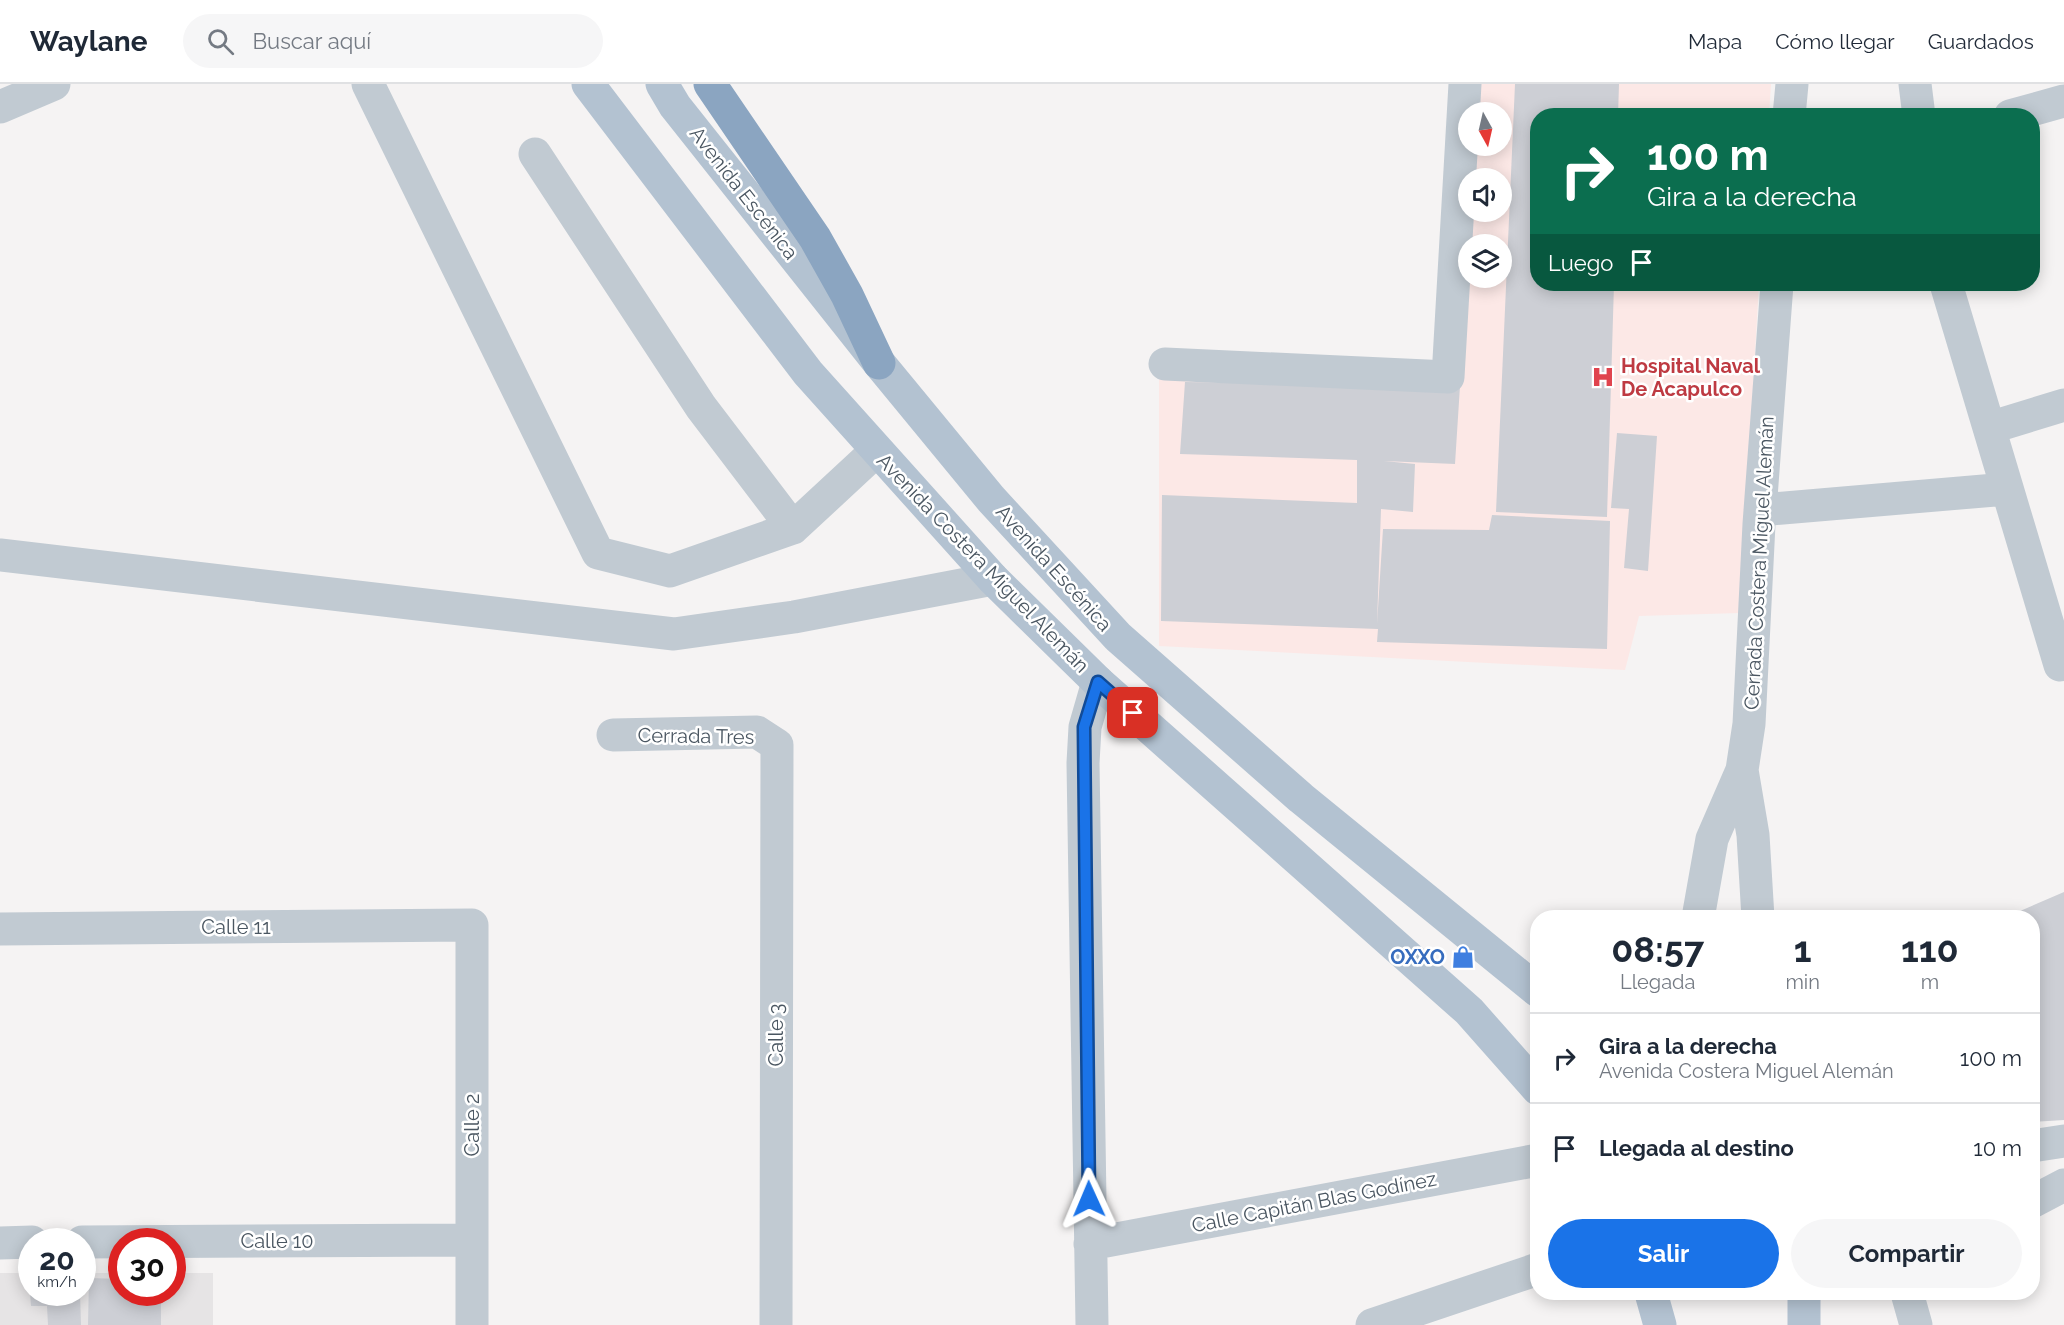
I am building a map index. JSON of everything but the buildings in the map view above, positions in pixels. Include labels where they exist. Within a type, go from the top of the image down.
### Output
[{"type":"highway","points":[[710,84],[815,238],[847,295],[879,363]]},
{"type":"main road","name":"Avenida Costera Miguel Alemán","points":[[588,84],[808,373],[993,579],[1098,682],[1469,1011],[1530,1080]]},
{"type":"main road","name":"Avenida Escénica","points":[[662,84],[675,106],[879,363],[991,499],[1118,637],[1301,798],[1529,985]]},
{"type":"main road","points":[[1653,1300],[1660,1325]]},
{"type":"street","points":[[0,107],[54,84]]},
{"type":"street","points":[[368,84],[598,553],[670,571],[793,528],[876,451]]},
{"type":"street","points":[[1165,364],[1448,377],[1465,84]]},
{"type":"street","points":[[1790,108],[1792,84]]},
{"type":"street","points":[[1915,84],[1918,108]]},
{"type":"street","points":[[2039,108],[2064,101]]},
{"type":"street","points":[[535,154],[701,407],[793,528]]},
{"type":"street","name":"Cerrada Costera Miguel Alemán","points":[[1699,910],[1712,839],[1742,770],[1749,724],[1760,510],[1776,291]]},
{"type":"street","points":[[1948,291],[2060,665]]},
{"type":"street","points":[[1989,428],[2064,405]]},
{"type":"street","points":[[1760,510],[2007,489]]},
{"type":"street","points":[[0,555],[674,634],[794,617],[993,579]]},
{"type":"street","points":[[1092,1325],[1083,763],[1084,727],[1098,682]]},
{"type":"street","name":"Cerrada Tres","points":[[613,735],[757,732],[777,745]]},
{"type":"street","name":"Calle 3","points":[[776,1325],[777,745]]},
{"type":"street","name":"Cerrada Costera Miguel Alemán","points":[[1742,770],[1753,835],[1758,910]]},
{"type":"street","name":"Calle 11","points":[[0,929],[472,925]]},
{"type":"street","name":"Calle 2","points":[[472,925],[472,1325]]},
{"type":"street","points":[[2040,1145],[2064,1141]]},
{"type":"street","name":"Calle Capitán Blas Godínez","points":[[1090,1245],[1530,1162]]},
{"type":"street","points":[[2040,1198],[2064,1185]]},
{"type":"street","name":"Calle 10","points":[[96,1242],[472,1239]]},
{"type":"street","points":[[0,1243],[18,1242]]},
{"type":"street","points":[[1372,1325],[1530,1272]]},
{"type":"street","points":[[1909,1300],[1916,1325]]},
{"type":"shaded area","name":"Hospital Naval De Acapulco","points":[[1481,84],[1771,84],[1769,108],[1530,108],[1530,291],[1759,291],[1740,613],[1639,616],[1625,670],[1159,646],[1159,371],[1452,383],[1461,288],[1512,288],[1512,234],[1467,234],[1468,222],[1512,222],[1512,168],[1473,168],[1474,156],[1512,156],[1512,102],[1480,102]]},
{"type":"shaded area","points":[[0,1273],[18,1273],[18,1306],[96,1306],[96,1273],[108,1273],[108,1306],[186,1306],[186,1273],[213,1273],[213,1325],[0,1325]]},
{"type":"place","name":"Hospital Naval De Acapulco","points":[[1603,377]]},
{"type":"place","name":"OXXO","points":[[1463,957]]},
{"type":"route","points":[[1089,1199],[1084,727],[1098,682],[1133,713]]}]
